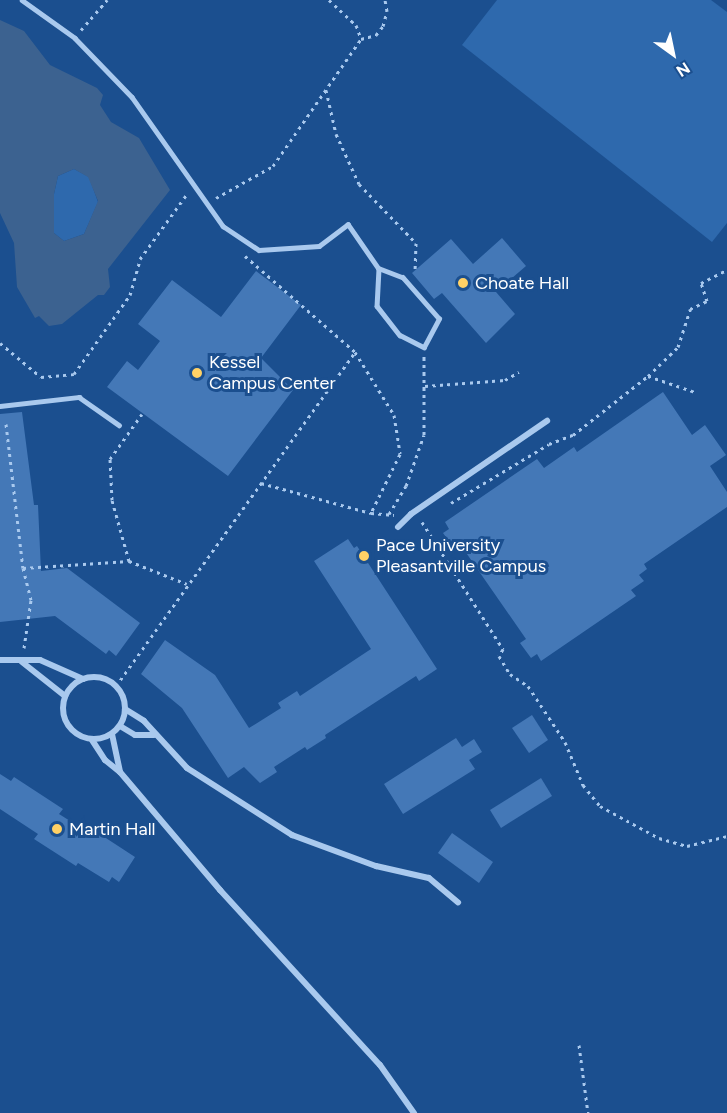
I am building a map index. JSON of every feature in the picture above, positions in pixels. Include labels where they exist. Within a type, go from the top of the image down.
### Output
[{"type":"street","points":[[398,527],[405,518],[548,421]]},
{"type":"street","points":[[0,660],[22,662],[40,660],[83,679],[100,678],[116,686],[125,709],[144,721],[154,735],[187,768],[292,835],[376,866],[429,878],[458,902]]},
{"type":"street","points":[[22,662],[65,696]]},
{"type":"street","points":[[83,679],[65,696],[63,705],[67,725],[74,732],[92,740],[105,760],[120,772],[220,890],[380,1065],[414,1113]]},
{"type":"street","points":[[92,740],[112,734],[120,726],[125,709]]},
{"type":"street","points":[[120,726],[135,735],[154,735]]},
{"type":"street","points":[[112,734],[120,772]]},
{"type":"lane","points":[[22,0],[75,38],[132,97],[195,183],[223,226],[259,250],[319,246],[348,224],[379,269],[403,278],[439,319],[424,347],[400,335],[377,306],[379,269]]},
{"type":"lane","points":[[0,406],[79,397],[119,425]]},
{"type":"path","points":[[75,38],[107,0]]},
{"type":"path","points":[[329,0],[356,25],[361,39]]},
{"type":"path","points":[[208,203],[273,166],[361,39],[376,35],[383,26],[387,11],[384,0]]},
{"type":"path","points":[[326,90],[336,134],[359,184],[417,243],[415,270]]},
{"type":"path","points":[[0,343],[41,377],[74,374],[130,295],[140,259],[195,183]]},
{"type":"path","points":[[240,252],[355,352],[394,416],[400,454],[371,513]]},
{"type":"path","points":[[450,504],[549,444],[573,435],[648,375],[678,347],[690,309],[707,301],[700,283],[727,270]]},
{"type":"path","points":[[389,514],[406,486],[424,435],[424,347]]},
{"type":"path","points":[[116,686],[355,352]]},
{"type":"path","points":[[424,386],[505,380],[519,372]]},
{"type":"path","points":[[648,375],[695,393]]},
{"type":"path","points":[[129,561],[112,500],[110,459],[142,414]]},
{"type":"path","points":[[6,424],[23,568],[31,600],[22,662]]},
{"type":"path","points":[[261,483],[371,513],[389,514],[422,522],[503,649],[499,656],[510,674],[528,686],[565,742],[583,784],[600,806],[659,838],[687,846],[727,836]]},
{"type":"path","points":[[422,522],[431,516]]},
{"type":"path","points":[[23,568],[129,561],[188,584]]},
{"type":"path","points":[[579,1045],[588,1113]]},
{"type":"shaded area","points":[[497,0],[711,0],[727,12],[727,223],[712,242],[462,45]]},
{"type":"shaded area","points":[[0,20],[24,31],[50,65],[97,88],[103,95],[100,105],[111,122],[139,138],[170,190],[108,269],[110,287],[104,295],[98,295],[62,324],[49,326],[39,316],[35,318],[17,287],[14,243],[0,213]],"holes":[[[74,169],[88,177],[98,201],[84,234],[64,241],[54,233],[54,194],[58,176]]]},
{"type":"shaded area","points":[[74,169],[89,177],[98,202],[84,234],[64,241],[54,233],[54,194],[58,176]]},
{"type":"building","name":"Choate Hall","points":[[502,238],[526,266],[496,292],[515,314],[486,343],[442,293],[434,299],[412,273],[451,239],[473,264]]},
{"type":"building","name":"Kessel Campus Center","points":[[256,271],[301,305],[261,358],[293,390],[228,476],[107,387],[127,361],[138,370],[160,341],[138,324],[172,280],[221,317]]},
{"type":"building","points":[[663,392],[692,435],[705,425],[726,455],[710,466],[727,492],[727,507],[644,564],[647,569],[639,575],[644,581],[631,590],[636,596],[541,661],[537,654],[531,658],[520,643],[526,639],[460,544],[454,548],[443,533],[449,529],[445,522],[537,459],[544,468],[574,447],[577,452]]},
{"type":"building","points":[[22,412],[34,505],[38,505],[41,571],[67,568],[140,623],[116,656],[109,650],[106,654],[55,616],[0,622],[0,414]]},
{"type":"building","points":[[348,539],[354,548],[357,546],[437,669],[419,681],[416,676],[325,735],[326,738],[307,750],[305,747],[274,767],[277,772],[260,783],[244,767],[228,778],[182,708],[141,674],[165,640],[215,675],[249,728],[281,708],[278,703],[297,691],[300,696],[371,649],[314,561]]},
{"type":"building","points":[[532,715],[548,740],[529,753],[512,728]]},
{"type":"building","points":[[456,738],[462,747],[474,739],[482,752],[469,760],[475,769],[403,814],[384,784]]},
{"type":"building","name":"Martin Hall","points":[[0,774],[11,781],[14,777],[63,809],[59,814],[86,831],[89,827],[135,857],[119,882],[112,877],[109,882],[78,863],[76,866],[34,839],[38,834],[0,809]]},
{"type":"building","points":[[541,778],[552,796],[501,828],[490,810]]},
{"type":"building","points":[[452,833],[493,862],[479,883],[438,853]]},
{"type":"place","name":"Choate Hall","points":[[463,283]]},
{"type":"place","name":"Kessel Campus Center","points":[[197,373]]},
{"type":"place","name":"Pace University Pleasantville Campus","points":[[364,556]]},
{"type":"place","name":"Martin Hall","points":[[57,829]]}]
